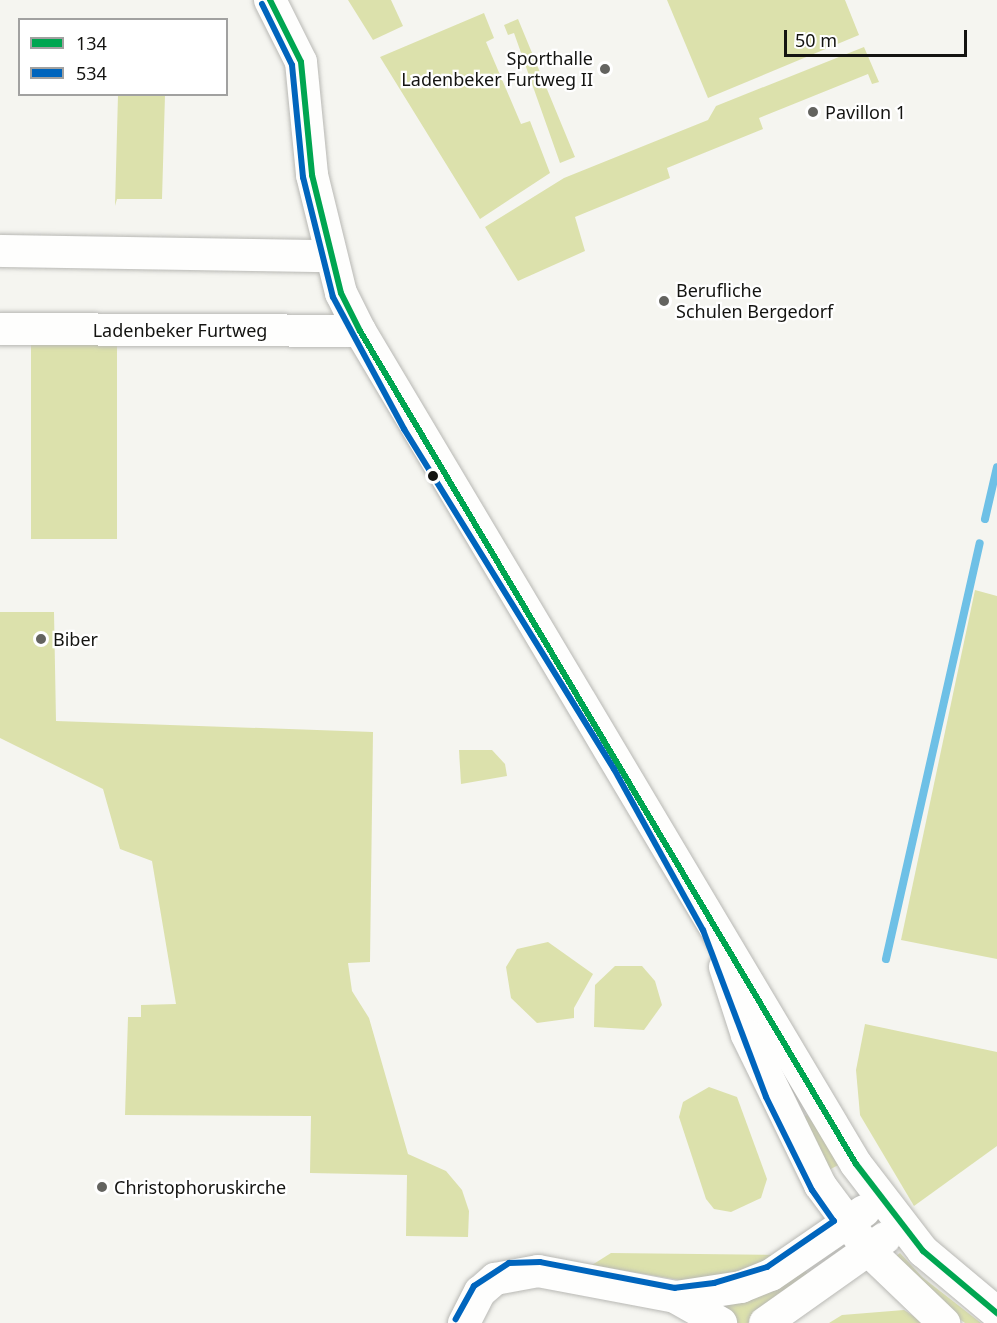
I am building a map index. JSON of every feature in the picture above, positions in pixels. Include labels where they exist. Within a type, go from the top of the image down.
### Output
[{"type":"street","points":[[270,0],[301,62],[312,175],[330,256],[360,331],[622,764],[711,926],[880,1200],[898,1225],[950,1277],[997,1313]]},
{"type":"street","points":[[0,251],[330,256]]},
{"type":"street","name":"Ladenbeker Furtweg","points":[[0,328],[360,331]]},
{"type":"street","points":[[711,926],[774,1093],[820,1185],[870,1252],[944,1323]]},
{"type":"street","points":[[464,1323],[480,1292],[511,1272],[538,1271],[675,1297],[733,1289],[771,1275],[880,1200]]},
{"type":"street","points":[[765,1323],[870,1252],[898,1225]]},
{"type":"street","points":[[675,1297],[721,1323]]},
{"type":"green space","points":[[348,0],[391,0],[403,26],[373,40]]},
{"type":"green space","points":[[667,0],[845,0],[859,35],[708,98]]},
{"type":"green space","points":[[484,13],[494,38],[486,42],[521,124],[530,121],[550,173],[480,219],[380,57]]},
{"type":"green space","points":[[518,19],[575,157],[560,163],[514,33],[508,35],[504,25]]},
{"type":"green space","points":[[864,47],[879,82],[872,84],[868,74],[759,118],[763,129],[667,168],[670,178],[575,217],[585,251],[518,281],[485,227],[564,178],[708,120],[716,106]]},
{"type":"green space","points":[[118,96],[165,96],[162,199],[117,199],[115,206]]},
{"type":"green space","points":[[31,339],[117,339],[117,539],[31,539]]},
{"type":"green space","points":[[975,590],[997,596],[997,959],[901,940]]},
{"type":"green space","points":[[0,612],[54,612],[56,721],[373,732],[370,962],[348,963],[352,991],[369,1018],[408,1154],[446,1171],[462,1190],[469,1211],[468,1237],[406,1236],[407,1175],[310,1173],[311,1116],[125,1115],[128,1017],[141,1017],[141,1005],[176,1004],[152,861],[120,849],[103,789],[0,738]]},
{"type":"green space","points":[[459,750],[492,750],[505,764],[507,776],[461,784]]},
{"type":"green space","points":[[548,942],[593,974],[574,1008],[574,1018],[537,1023],[511,998],[506,967],[517,949]]},
{"type":"green space","points":[[615,966],[642,966],[655,981],[662,1005],[644,1030],[594,1027],[595,985]]},
{"type":"green space","points":[[865,1024],[997,1052],[997,1146],[914,1206],[860,1115],[856,1070]]},
{"type":"green space","points":[[709,1087],[737,1097],[767,1179],[761,1198],[731,1212],[714,1209],[706,1199],[679,1117],[683,1102]]},
{"type":"green space","points":[[807,1115],[844,1162],[825,1172],[804,1117]]},
{"type":"green space","points":[[611,1253],[783,1255],[753,1269],[685,1281],[592,1265]]},
{"type":"green space","points":[[900,1253],[922,1277],[981,1323],[965,1323],[951,1313],[892,1259]]},
{"type":"green space","points":[[802,1266],[811,1279],[752,1323],[732,1323],[716,1299]]},
{"type":"green space","points":[[904,1310],[924,1323],[829,1323],[842,1315]]},
{"type":"waterway","points":[[985,519],[997,467]]},
{"type":"waterway","points":[[886,959],[980,543]]},
{"type":"transit line","name":"134","points":[[270,0],[301,62],[312,175],[341,293],[360,331],[856,1164],[923,1251],[997,1313]]},
{"type":"transit line","name":"534","points":[[262,4],[292,65],[303,177],[333,297],[404,429],[614,769],[703,930],[766,1097],[812,1190],[834,1221],[767,1267],[714,1283],[675,1288],[540,1262],[509,1263],[474,1286],[456,1319]]},
{"type":"place","name":"Sporthalle Ladenbeker Furtweg II","points":[[605,69]]},
{"type":"place","name":"Pavillon 1","points":[[813,112]]},
{"type":"place","name":"Berufliche Schulen Bergedorf","points":[[664,301]]},
{"type":"place","name":"Biber","points":[[41,639]]},
{"type":"place","name":"Christophoruskirche","points":[[102,1187]]}]
